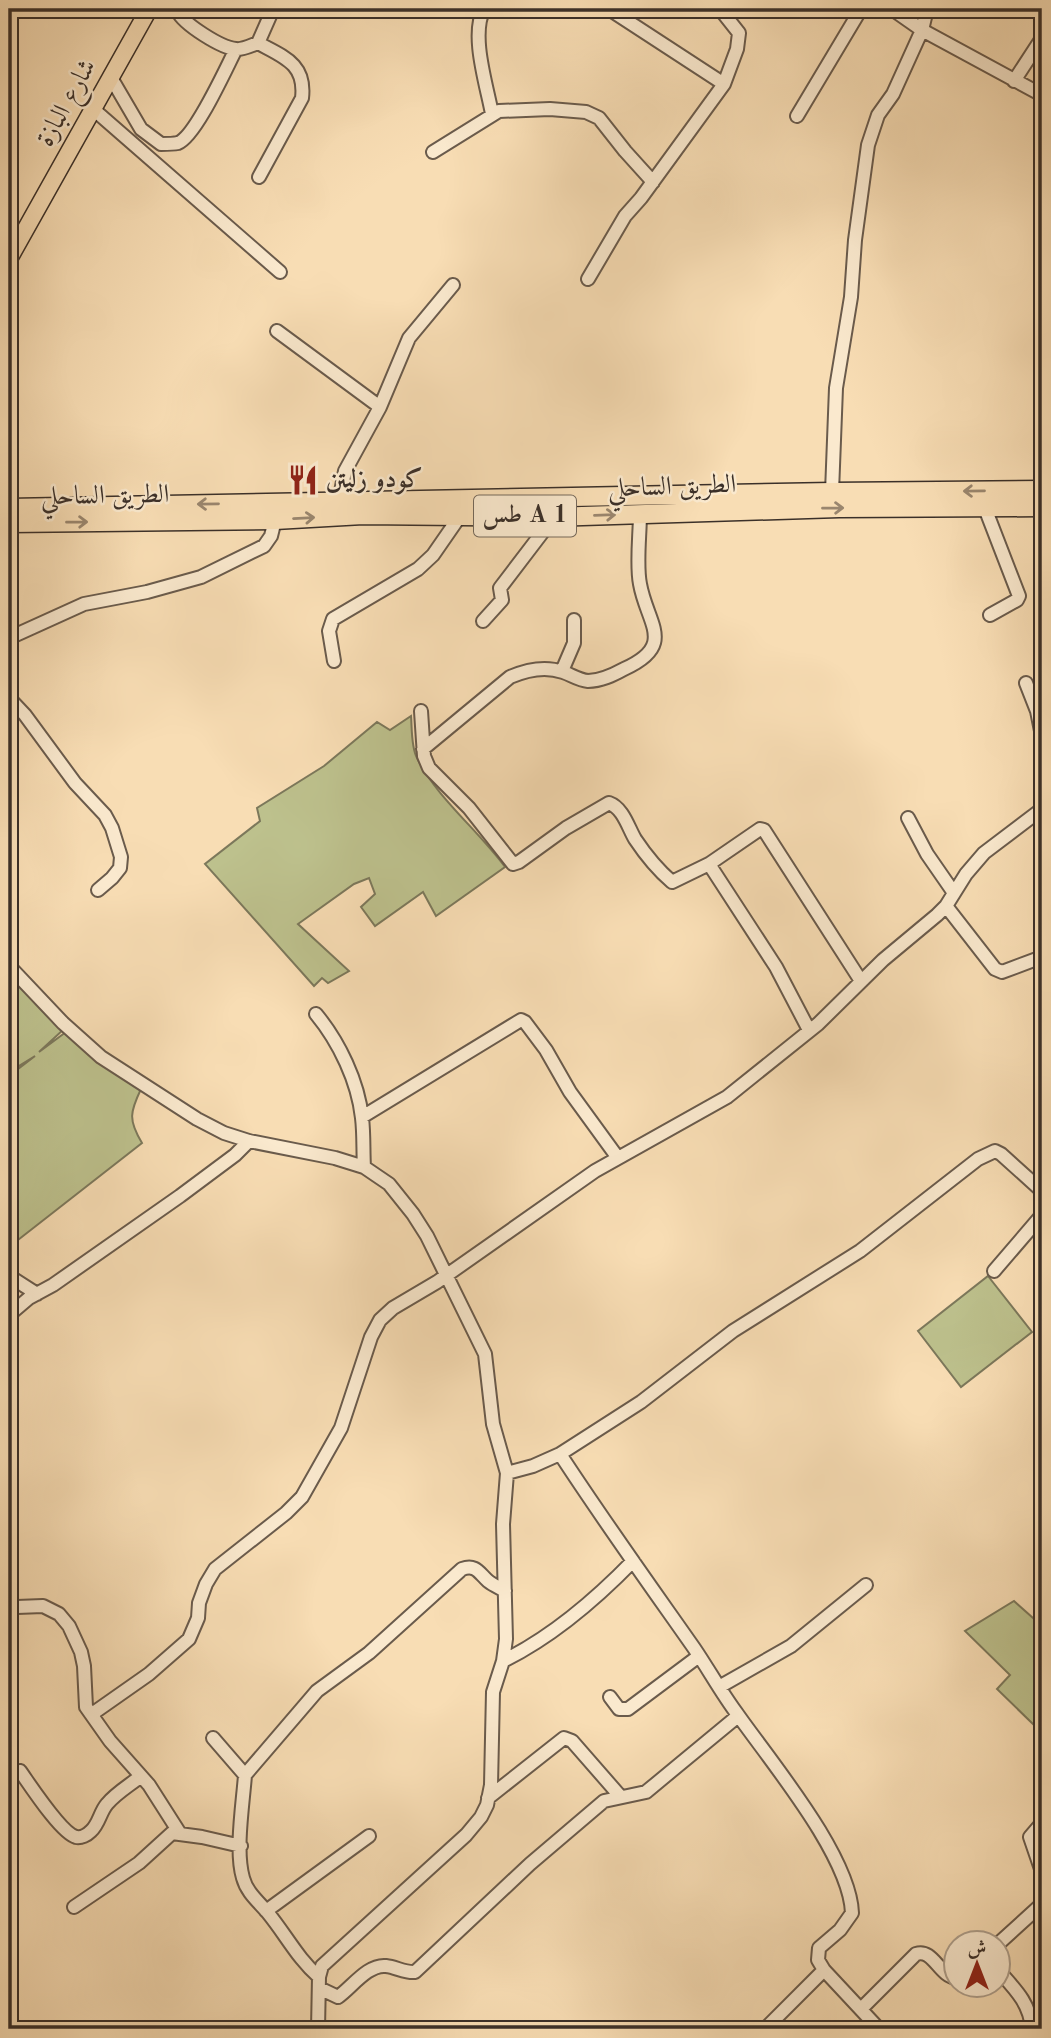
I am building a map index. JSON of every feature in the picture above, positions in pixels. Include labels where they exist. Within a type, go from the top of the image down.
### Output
[{"type":"highway","name":"الطريق الساحلي","points":[[9,523],[275,520],[363,515],[435,507],[460,516],[551,508],[832,492],[1042,490]]},
{"type":"highway","name":"الطريق الساحلي","points":[[9,508],[339,502],[640,513],[1042,507]]},
{"type":"main road","name":"شارع البازة","points":[[9,258],[149,9]]},
{"type":"street","points":[[171,9],[178,12],[182,20],[195,30],[236,49],[258,43],[291,62],[300,72],[304,84],[302,98],[260,177]]},
{"type":"street","points":[[258,43],[273,9]]},
{"type":"street","points":[[484,9],[478,40],[492,114]]},
{"type":"street","points":[[609,9],[723,84]]},
{"type":"street","points":[[588,279],[610,239],[723,84],[737,49],[739,33],[720,9]]},
{"type":"street","points":[[797,116],[861,9]]},
{"type":"street","points":[[892,9],[922,30],[1042,95]]},
{"type":"street","points":[[832,492],[836,388],[851,297],[855,240],[868,145],[878,115],[893,94],[922,30],[927,9]]},
{"type":"street","points":[[1014,81],[1042,38]]},
{"type":"street","points":[[110,76],[141,129],[162,145],[178,143],[188,136],[197,124],[236,49]]},
{"type":"street","points":[[93,108],[280,272]]},
{"type":"street","points":[[433,152],[492,114],[507,110],[586,112],[599,118],[653,182]]},
{"type":"street","points":[[339,502],[345,471],[380,407],[409,338],[453,285]]},
{"type":"street","points":[[277,331],[380,407]]},
{"type":"street","points":[[483,621],[502,600],[500,588],[545,529],[551,508]]},
{"type":"street","points":[[985,508],[1019,596],[1017,600],[990,615]]},
{"type":"street","points":[[423,749],[510,677],[536,669],[562,671],[573,678],[597,680],[632,666],[648,655],[655,644],[656,631],[639,581],[640,513]]},
{"type":"street","points":[[334,661],[329,631],[333,619],[418,569],[433,555],[460,516]]},
{"type":"street","points":[[9,638],[84,604],[147,592],[201,577],[264,546],[271,536],[275,520]]},
{"type":"street","points":[[562,671],[574,643],[574,620]]},
{"type":"street","points":[[1026,682],[1037,711],[1042,736]]},
{"type":"street","points":[[9,698],[25,715],[75,783],[105,815],[112,828],[121,857],[120,868],[98,890]]},
{"type":"street","points":[[421,711],[423,749],[429,768],[469,808],[513,863],[519,862],[566,828],[609,803],[618,808],[636,839],[673,882],[709,864],[760,829],[764,830],[860,981]]},
{"type":"street","points":[[92,1714],[149,1674],[189,1639],[198,1618],[199,1603],[206,1584],[215,1569],[286,1513],[302,1497],[341,1428],[370,1337],[380,1320],[393,1308],[427,1288],[595,1171],[727,1097],[809,1030],[860,981],[946,906],[966,874],[985,853],[1042,809]]},
{"type":"street","points":[[908,818],[927,854],[954,893]]},
{"type":"street","points":[[709,864],[763,946],[809,1030]]},
{"type":"street","points":[[946,906],[995,969],[1002,972],[1042,957]]},
{"type":"street","points":[[9,966],[63,1023],[102,1057],[197,1119],[224,1133],[249,1141],[335,1158],[364,1167],[389,1184],[414,1214],[485,1354],[494,1424],[507,1473],[503,1524],[506,1639],[503,1661],[493,1692],[491,1785],[488,1798],[481,1817],[466,1835],[322,1966],[318,2029]]},
{"type":"street","points":[[316,1014],[340,1049],[355,1086],[362,1117],[364,1167]]},
{"type":"street","points":[[362,1117],[521,1020],[532,1030],[570,1092],[618,1158]]},
{"type":"street","points":[[9,1315],[29,1298],[53,1285],[180,1196],[235,1155],[249,1141]]},
{"type":"street","points":[[507,1473],[533,1466],[560,1454],[641,1402],[733,1331],[860,1251],[989,1153],[1001,1154],[1042,1191]]},
{"type":"street","points":[[994,1271],[1042,1215]]},
{"type":"street","points":[[9,1276],[37,1294]]},
{"type":"street","points":[[560,1454],[738,1716],[808,1811],[836,1863],[847,1889],[852,1913],[840,1930],[819,1948],[818,1960],[824,1970],[879,2029]]},
{"type":"street","points":[[503,1661],[525,1651],[578,1612],[633,1561]]},
{"type":"street","points":[[506,1591],[488,1581],[477,1569],[462,1569],[369,1653],[317,1691],[245,1775],[241,1846],[244,1882],[248,1891],[319,1983],[338,1997],[373,1967],[382,1965],[409,1973],[415,1972],[604,1801],[646,1792],[738,1716]]},
{"type":"street","points":[[719,1687],[791,1646],[866,1585]]},
{"type":"street","points":[[9,1595],[13,1608],[44,1606],[53,1609],[69,1626],[84,1666],[86,1707],[110,1741],[141,1776],[179,1832]]},
{"type":"street","points":[[610,1697],[619,1709],[628,1709],[699,1657]]},
{"type":"street","points":[[213,1738],[245,1775]]},
{"type":"street","points":[[488,1798],[564,1738],[572,1741],[620,1796]]},
{"type":"street","points":[[20,1771],[50,1813],[66,1831],[76,1837],[90,1832],[97,1825],[107,1803],[141,1776]]},
{"type":"street","points":[[1042,1824],[1030,1837],[1042,1872]]},
{"type":"street","points":[[74,1907],[139,1863],[167,1837],[179,1832],[241,1846]]},
{"type":"street","points":[[266,1911],[369,1836]]},
{"type":"street","points":[[1012,1931],[1042,1904]]},
{"type":"street","points":[[860,2009],[916,1954],[927,1954],[942,1972]]},
{"type":"street","points":[[765,2029],[824,1970]]},
{"type":"street","points":[[1012,1985],[1024,1999],[1031,2025]]},
{"type":"street","points":[[1031,2025],[1042,2008]]},
{"type":"green space","points":[[411,716],[414,748],[425,773],[505,867],[436,916],[423,892],[375,926],[361,907],[375,894],[369,878],[354,884],[298,924],[349,971],[328,983],[322,978],[314,986],[205,864],[260,821],[257,808],[324,766],[377,722],[390,730]]},
{"type":"green space","points":[[9,972],[64,1029],[39,1052],[66,1032],[141,1089],[132,1116],[134,1128],[142,1143],[9,1247],[9,1076],[35,1056],[9,1072]]},
{"type":"green space","points":[[988,1276],[1032,1332],[961,1387],[918,1331]]},
{"type":"green space","points":[[1014,1601],[1042,1626],[1042,1716],[1034,1725],[997,1689],[1010,1675],[965,1631]]},
{"type":"place","name":"كودو زليتن","points":[[303,480]]}]
